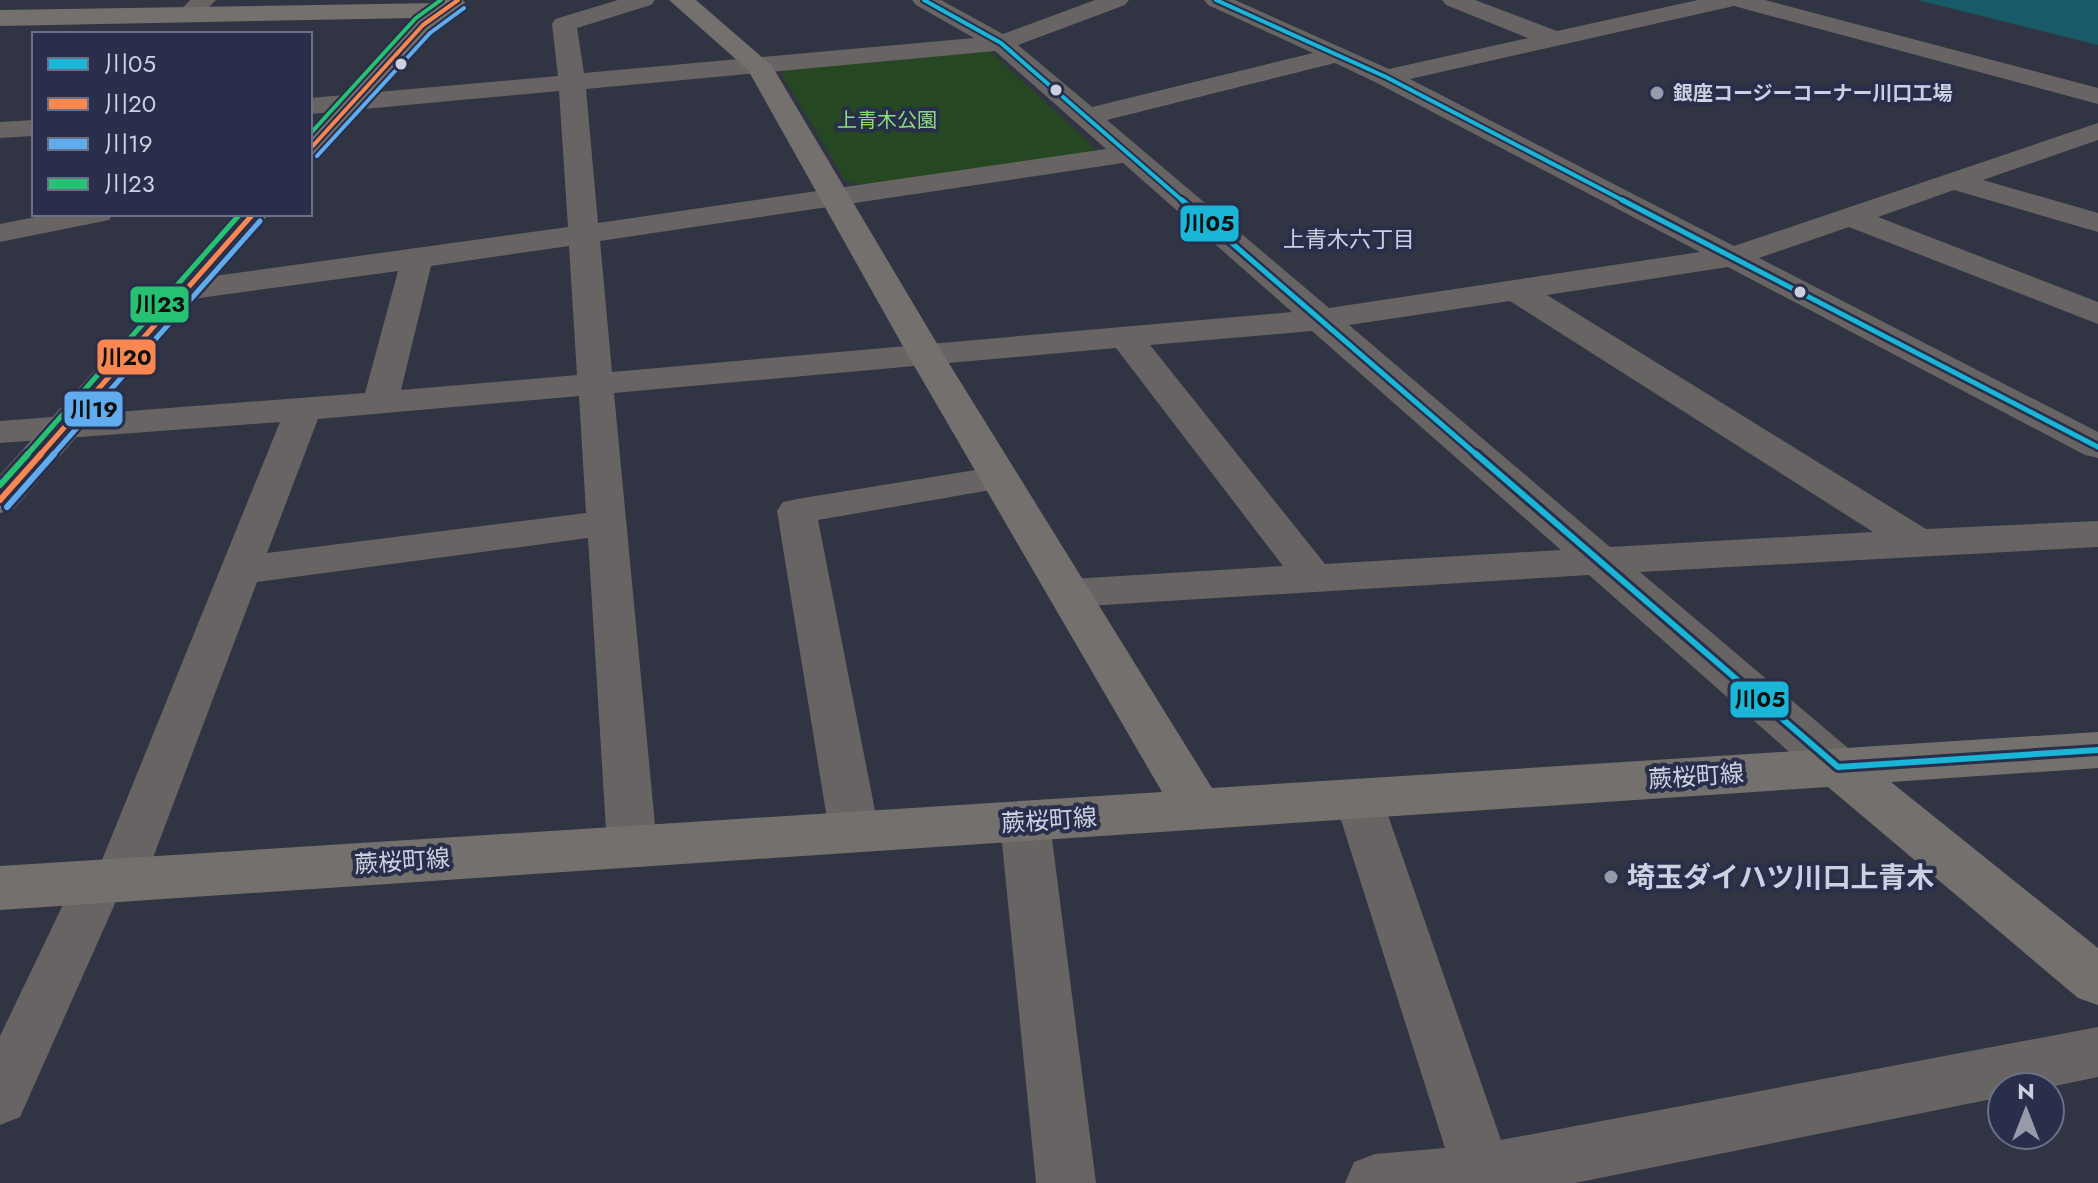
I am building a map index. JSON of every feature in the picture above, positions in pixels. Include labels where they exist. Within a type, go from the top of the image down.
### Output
[{"type":"main road","points":[[687,1],[759,66],[927,357],[1198,809]]},
{"type":"main road","points":[[0,18],[196,7],[450,3]]},
{"type":"main road","points":[[312,147],[423,25],[450,3]]},
{"type":"main road","points":[[0,500],[251,216]]},
{"type":"main road","name":"蕨桜町線","points":[[0,888],[854,831],[1025,823],[2098,750]]},
{"type":"main road","points":[[1838,767],[2098,981]]},
{"type":"street","points":[[632,846],[572,83],[564,24],[643,0]]},
{"type":"street","points":[[924,0],[1001,43],[1838,767]]},
{"type":"street","points":[[312,106],[1001,43],[1117,0]]},
{"type":"street","points":[[1216,0],[1386,77],[2098,447]]},
{"type":"street","points":[[1454,0],[1554,39]]},
{"type":"street","points":[[1386,77],[1730,0]]},
{"type":"street","points":[[1738,0],[2098,96]]},
{"type":"street","points":[[1087,117],[1227,80],[1339,55]]},
{"type":"street","points":[[0,130],[32,128]]},
{"type":"street","points":[[0,432],[927,357],[1319,320],[1732,257],[1958,182],[2098,131]]},
{"type":"street","points":[[185,290],[417,259],[1128,154]]},
{"type":"street","points":[[1958,182],[2098,223]]},
{"type":"street","points":[[0,233],[88,216]]},
{"type":"street","points":[[1851,217],[2098,314]]},
{"type":"street","points":[[380,403],[417,259]]},
{"type":"street","points":[[1516,290],[1918,542]]},
{"type":"street","points":[[1126,338],[1315,579]]},
{"type":"street","points":[[0,1098],[110,880],[241,570],[303,409]]},
{"type":"street","points":[[854,831],[797,511],[1000,478]]},
{"type":"street","points":[[241,570],[607,523]]},
{"type":"street","points":[[1071,593],[2098,534]]},
{"type":"street","points":[[1358,798],[1484,1178]]},
{"type":"street","points":[[1025,823],[1066,1183]]},
{"type":"street","points":[[1375,1183],[1484,1178],[2098,1052]]},
{"type":"green space","name":"上青木公園","points":[[990,51],[1096,149],[1085,154],[865,185],[846,182],[781,73],[796,67]]},
{"type":"water","points":[[1917,0],[2098,0],[2098,45]]},
{"type":"transit line","name":"川23","points":[[312,132],[416,18],[441,0]]},
{"type":"transit line","name":"川20","points":[[312,147],[423,25],[458,0]]},
{"type":"transit line","name":"川05","points":[[924,0],[1001,43],[1838,767],[2098,750]]},
{"type":"transit line","name":"川05","points":[[1216,0],[1386,77],[2098,447]]},
{"type":"transit line","name":"川19","points":[[317,156],[430,33],[464,8]]},
{"type":"transit line","name":"川23","points":[[0,485],[238,216]]},
{"type":"transit line","name":"川20","points":[[0,500],[251,216]]},
{"type":"transit line","name":"川19","points":[[7,507],[260,221]]},
{"type":"place","name":"銀座コージーコーナー川口工場","points":[[1657,93]]},
{"type":"place","name":"埼玉ダイハツ川口上青木","points":[[1611,877]]},
{"type":"district","name":"上青木六丁目","points":[[1349,239]]}]
